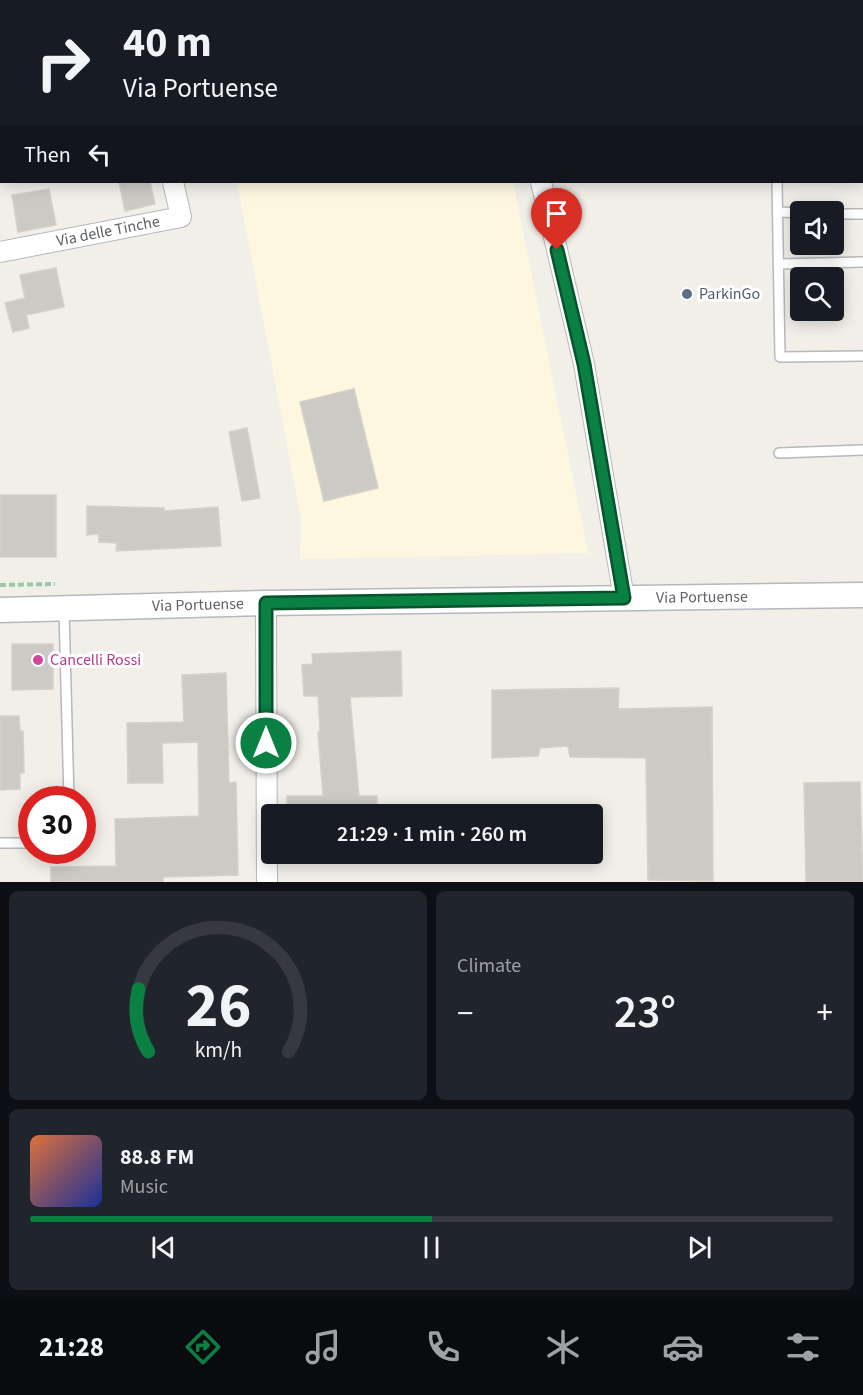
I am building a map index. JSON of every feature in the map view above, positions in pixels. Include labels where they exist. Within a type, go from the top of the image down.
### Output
[{"type":"street","name":"Via delle Tinche","points":[[0,252],[181,217],[173,183]]},
{"type":"street","points":[[541,183],[584,364],[624,598]]},
{"type":"street","name":"Via Portuense","points":[[0,610],[266,603],[863,595]]},
{"type":"street","points":[[266,603],[267,882]]},
{"type":"lane","points":[[777,183],[780,357],[863,356]]},
{"type":"lane","points":[[779,212],[790,212]]},
{"type":"lane","points":[[844,214],[863,214]]},
{"type":"lane","points":[[778,264],[863,262]]},
{"type":"lane","points":[[779,453],[863,450]]},
{"type":"lane","points":[[64,608],[69,786]]},
{"type":"lane","points":[[0,843],[18,843]]},
{"type":"shaded area","points":[[237,183],[513,183],[588,553],[300,559],[301,518]]},
{"type":"building","points":[[119,183],[150,183],[155,204],[125,211]]},
{"type":"building","points":[[49,189],[56,225],[18,232],[12,195]]},
{"type":"building","points":[[56,268],[64,307],[26,315],[29,328],[13,332],[5,303],[25,298],[20,275]]},
{"type":"building","points":[[354,389],[378,488],[324,501],[300,402]]},
{"type":"building","points":[[247,428],[260,498],[242,501],[229,432]]},
{"type":"building","points":[[0,495],[56,495],[56,557],[0,557]]},
{"type":"building","points":[[87,506],[164,508],[164,511],[218,507],[221,546],[116,551],[117,543],[99,542],[99,534],[87,535]]},
{"type":"building","points":[[12,644],[53,644],[53,689],[12,690]]},
{"type":"building","points":[[401,651],[402,696],[350,697],[359,796],[377,796],[377,804],[287,804],[287,796],[323,796],[318,696],[304,696],[302,665],[313,664],[312,654]]},
{"type":"building","points":[[226,673],[229,783],[236,782],[238,875],[163,877],[163,882],[51,882],[51,867],[116,866],[115,819],[199,816],[198,742],[162,743],[163,783],[128,783],[127,723],[184,722],[182,675]]},
{"type":"building","points":[[619,688],[618,709],[712,707],[713,881],[648,880],[646,758],[570,757],[568,746],[540,748],[538,756],[492,758],[492,690]]},
{"type":"building","points":[[0,716],[19,716],[20,731],[23,731],[24,773],[20,773],[18,789],[0,790]]},
{"type":"building","points":[[860,782],[863,882],[806,882],[804,783]]},
{"type":"place","name":"ParkinGo","points":[[687,294]]},
{"type":"place","name":"Cancelli Rossi","points":[[38,660]]},
{"type":"route","points":[[266,743],[266,603],[624,598],[584,364],[557,250]]}]
